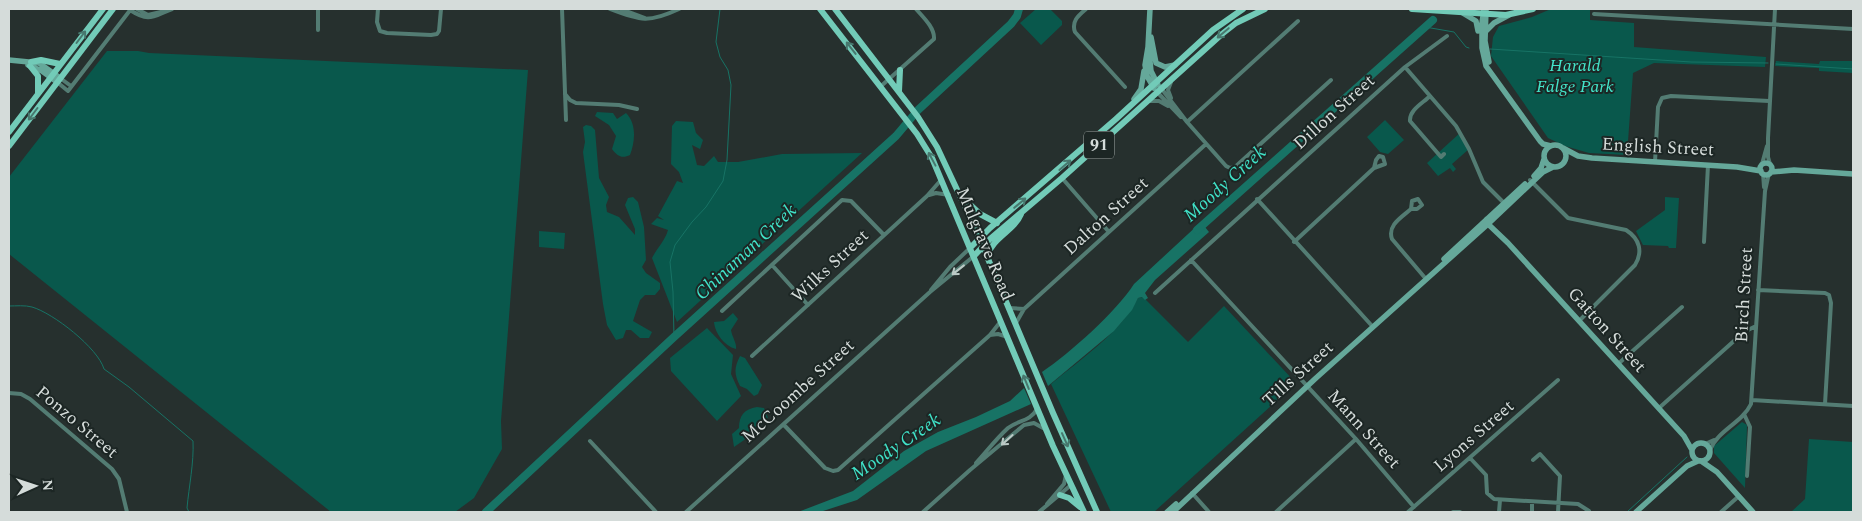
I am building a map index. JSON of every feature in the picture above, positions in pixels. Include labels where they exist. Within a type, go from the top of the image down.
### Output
[{"type":"main road","points":[[9,132],[102,9]]},
{"type":"main road","points":[[9,146],[113,9]]},
{"type":"main road","name":"Mulgrave Road","points":[[820,9],[927,150],[942,179],[1037,408],[1084,511]]},
{"type":"main road","name":"Mulgrave Road","points":[[835,9],[899,91],[937,147],[980,238],[1097,512]]},
{"type":"main road","name":"McCoombe Street","points":[[970,248],[997,222],[1116,119],[1157,87],[1213,30],[1235,11],[1243,9]]},
{"type":"main road","name":"McCoombe Street","points":[[1176,68],[1236,23],[1265,9]]},
{"type":"main road","points":[[1412,9],[1460,12],[1485,11],[1514,14],[1533,9]]},
{"type":"main road","points":[[38,93],[38,76],[31,64],[41,60],[60,64]]},
{"type":"main road","points":[[899,91],[900,70]]},
{"type":"main road","name":"McCoombe Street","points":[[974,256],[1147,100],[1157,87]]},
{"type":"main road","points":[[960,195],[980,214],[997,222]]},
{"type":"main road","points":[[987,256],[991,246],[1018,222],[1022,213]]},
{"type":"main road","points":[[1071,485],[1081,476]]},
{"type":"main road","points":[[1060,495],[1070,498],[1084,511]]},
{"type":"street","points":[[9,62],[31,64],[52,75],[68,91],[131,9],[146,18],[172,9]]},
{"type":"street","points":[[137,9],[148,15],[167,11]]},
{"type":"street","points":[[318,9],[318,30]]},
{"type":"street","points":[[378,9],[377,22],[380,31],[387,34],[431,35],[439,32],[441,9]]},
{"type":"street","points":[[610,9],[638,19],[661,17],[679,9]]},
{"type":"street","points":[[621,9],[647,19]]},
{"type":"street","points":[[880,87],[932,42],[935,36],[932,28],[916,9]]},
{"type":"street","points":[[1086,9],[1076,19],[1074,29],[1125,87]]},
{"type":"street","points":[[1116,119],[1140,92],[1148,47],[1150,9]]},
{"type":"street","name":"Birch Street","points":[[1752,400],[1775,9]]},
{"type":"street","points":[[562,10],[566,120]]},
{"type":"street","points":[[1485,11],[1482,48],[1486,66]]},
{"type":"street","points":[[1485,11],[1486,51],[1495,78]]},
{"type":"street","points":[[1460,12],[1473,18],[1478,24],[1481,59],[1523,119],[1541,142],[1563,148],[1566,154],[1565,160],[1561,165],[1553,167],[1547,164],[1523,119]]},
{"type":"street","points":[[1486,31],[1494,22],[1514,14]]},
{"type":"street","points":[[1594,14],[1853,29]]},
{"type":"street","points":[[1187,122],[1298,21]]},
{"type":"street","points":[[1149,22],[1156,63],[1176,68],[1168,88],[1172,101]]},
{"type":"street","name":"Dillon Street","points":[[1155,293],[1405,67],[1446,36]]},
{"type":"street","points":[[1148,47],[1151,71],[1157,87],[1174,110]]},
{"type":"street","points":[[1145,66],[1147,76],[1172,101],[1206,144],[1230,168],[1235,167],[1331,80]]},
{"type":"street","points":[[1405,67],[1461,132],[1483,182],[1506,205]]},
{"type":"street","points":[[58,80],[71,86]]},
{"type":"street","points":[[565,94],[576,103],[636,109]]},
{"type":"street","points":[[1430,96],[1412,111],[1409,117],[1410,121],[1441,157]]},
{"type":"street","points":[[1654,162],[1658,107],[1662,98],[1671,96],[1769,101]]},
{"type":"street","points":[[1147,100],[1162,102],[1187,122]]},
{"type":"street","name":"Dalton Street","points":[[1016,323],[1024,309],[1206,144]]},
{"type":"street","points":[[1544,156],[1547,149],[1551,146]]},
{"type":"street","name":"English Street","points":[[1563,148],[1578,156]]},
{"type":"street","name":"Tills Street","points":[[1173,512],[1426,279],[1451,252],[1506,205],[1531,181],[1541,168],[1544,156]]},
{"type":"street","name":"English Street","points":[[1565,160],[1578,156],[1853,174]]},
{"type":"street","points":[[1704,242],[1708,165]]},
{"type":"street","name":"Tills Street","points":[[1531,181],[1553,167]]},
{"type":"street","points":[[1294,242],[1374,168]]},
{"type":"street","points":[[1062,178],[1109,232]]},
{"type":"street","name":"Wilks Street","points":[[752,356],[927,196],[942,179]]},
{"type":"street","points":[[1531,181],[1568,218],[1626,230],[1634,236],[1638,244],[1638,257],[1634,266],[1578,320]]},
{"type":"street","points":[[927,196],[936,193],[948,195]]},
{"type":"street","points":[[722,311],[841,201],[847,199],[851,201],[884,235]]},
{"type":"street","points":[[1257,200],[1373,327]]},
{"type":"street","points":[[1411,209],[1391,227],[1390,233],[1392,239],[1426,279]]},
{"type":"street","name":"Gatton Street","points":[[1488,222],[1684,436],[1692,452]]},
{"type":"street","name":"McCoombe Street","points":[[930,292],[950,267],[970,248]]},
{"type":"street","name":"McCoombe Street","points":[[686,512],[930,292],[974,256]]},
{"type":"street","name":"Mann Street","points":[[1191,260],[1356,439],[1414,507]]},
{"type":"street","points":[[772,264],[808,305]]},
{"type":"street","points":[[1758,290],[1825,293],[1829,295],[1831,303],[1825,404]]},
{"type":"street","points":[[1618,364],[1682,307]]},
{"type":"street","points":[[1009,308],[1024,309]]},
{"type":"street","points":[[784,425],[825,468],[833,471],[843,466],[873,437],[990,335],[1001,321]]},
{"type":"street","points":[[1658,408],[1744,332],[1756,326]]},
{"type":"street","points":[[990,335],[998,334],[1008,337]]},
{"type":"street","name":"Lyons Street","points":[[1408,512],[1558,380]]},
{"type":"street","name":"Ponzo Street","points":[[9,393],[21,394],[30,399],[112,469],[119,479],[127,512]]},
{"type":"street","points":[[1687,466],[1692,452],[1698,443],[1705,444],[1716,439],[1744,414],[1750,407],[1752,400],[1853,406]]},
{"type":"street","points":[[970,470],[992,443],[1016,423],[1031,418],[1037,408]]},
{"type":"street","points":[[1744,414],[1750,427],[1747,476]]},
{"type":"street","points":[[1016,423],[1019,426],[1019,430]]},
{"type":"street","points":[[923,512],[1025,425],[1032,423],[1040,425],[1047,431]]},
{"type":"street","name":"Gatton Street","points":[[1684,436],[1698,443]]},
{"type":"street","points":[[1276,512],[1356,439]]},
{"type":"street","points":[[1636,512],[1687,466],[1706,460],[1716,439]]},
{"type":"street","points":[[590,441],[656,512]]},
{"type":"street","points":[[1705,444],[1717,472]]},
{"type":"street","points":[[1692,452],[1700,461],[1717,472],[1754,512]]},
{"type":"street","points":[[1532,460],[1540,454],[1560,476],[1558,512]]},
{"type":"street","points":[[1470,458],[1486,475],[1487,493],[1494,498],[1500,500],[1578,504],[1589,511]]},
{"type":"street","points":[[1044,508],[1064,484],[1066,475]]},
{"type":"street","points":[[1039,512],[1071,485]]},
{"type":"street","points":[[1192,493],[1209,512]]},
{"type":"street","name":"Tills Street","points":[[1167,512],[1192,493]]},
{"type":"street","points":[[1721,512],[1738,496]]},
{"type":"street","points":[[1500,500],[1500,512]]},
{"type":"street","points":[[1532,502],[1532,512]]},
{"type":"street","points":[[1453,512],[1460,512]]},
{"type":"green space","points":[[1036,9],[1050,9],[1062,21],[1062,25],[1041,45],[1020,23]]},
{"type":"green space","name":"Harald Falge Park","points":[[1551,9],[1590,9],[1590,20],[1634,23],[1634,47],[1766,57],[1765,67],[1654,63],[1633,73],[1627,155],[1589,153],[1565,146],[1548,138],[1491,56],[1493,37],[1499,26],[1532,17]]},
{"type":"green space","points":[[107,51],[528,70],[501,421],[502,449],[474,498],[455,512],[331,512],[9,254],[9,177]]},
{"type":"green space","points":[[1776,61],[1819,64],[1820,61],[1853,61],[1853,73],[1819,71],[1819,68],[1775,66]]},
{"type":"green space","points":[[597,112],[613,113],[617,119],[626,113],[630,117],[634,133],[630,155],[620,156],[612,149],[616,136],[609,125],[595,116]]},
{"type":"green space","points":[[1385,120],[1404,140],[1388,154],[1380,152],[1367,137]]},
{"type":"green space","points":[[676,121],[693,122],[696,133],[703,140],[700,149],[692,145],[697,165],[704,166],[714,156],[718,162],[738,162],[782,154],[862,153],[677,322],[652,258],[668,230],[651,224],[657,218],[664,220],[658,216],[677,181],[683,183],[679,172],[671,164],[672,126]]},
{"type":"green space","points":[[586,125],[591,126],[595,130],[599,178],[609,197],[606,205],[607,212],[619,217],[635,235],[635,229],[625,205],[628,198],[633,197],[638,202],[644,227],[646,260],[642,267],[646,273],[660,283],[660,289],[655,295],[645,295],[640,300],[633,321],[652,332],[649,338],[640,338],[631,330],[626,330],[623,338],[616,340],[607,325],[583,152],[585,142],[583,127]]},
{"type":"green space","points":[[1461,132],[1469,149],[1452,164],[1456,169],[1453,172],[1450,168],[1438,176],[1427,163]]},
{"type":"green space","points":[[1665,197],[1679,198],[1676,248],[1643,245],[1636,231],[1665,210]]},
{"type":"green space","points":[[539,231],[565,233],[564,249],[539,247]]},
{"type":"green space","points":[[1143,297],[1188,342],[1224,306],[1295,384],[1154,512],[1111,512],[1051,384],[1110,334],[1121,323],[1138,298]]},
{"type":"green space","points":[[733,313],[738,319],[731,330],[736,349],[728,345],[721,338],[714,322],[724,321]]},
{"type":"green space","points":[[707,328],[733,355],[731,374],[741,396],[717,421],[671,371],[670,358]]},
{"type":"green space","points":[[740,356],[745,358],[762,385],[758,394],[754,396],[747,389],[740,386],[737,378],[736,368]]},
{"type":"green space","points":[[764,408],[768,418],[747,438],[734,447],[732,434],[739,428],[741,417],[749,409]]},
{"type":"green space","points":[[1742,422],[1747,425],[1745,488],[1714,453],[1714,446]]},
{"type":"green space","points":[[1809,439],[1853,442],[1853,512],[1791,512],[1805,499]]},
{"type":"shaded area","points":[[1201,222],[1209,232],[1155,280],[1145,293],[1148,298],[1145,300],[1142,297],[1138,298],[1132,310],[1114,331],[1048,386],[1042,372],[1092,331],[1116,307],[1134,284]]},
{"type":"shaded area","points":[[1024,388],[1031,404],[926,451],[857,500],[820,512],[798,512],[853,491],[904,451],[938,432],[1010,401]]},
{"type":"waterway","points":[[674,337],[670,262],[675,245],[706,207],[723,181],[727,160],[731,85],[728,70],[720,57],[716,42],[720,9]]},
{"type":"waterway","name":"Chinaman Creek","points":[[486,512],[674,337],[896,136],[918,110],[1011,24],[1017,16],[1019,9]]},
{"type":"waterway","name":"Moody Creek","points":[[1197,230],[1433,20]]},
{"type":"waterway","points":[[1425,27],[1454,32],[1466,47],[1469,48]]},
{"type":"waterway","points":[[1490,49],[1691,62],[1768,63]]},
{"type":"waterway","points":[[1776,64],[1853,69]]},
{"type":"waterway","points":[[9,306],[32,307],[51,316],[74,332],[93,351],[104,369],[129,387],[193,441],[187,508],[189,512]]},
{"type":"waterway","points":[[1627,512],[1687,457]]}]
